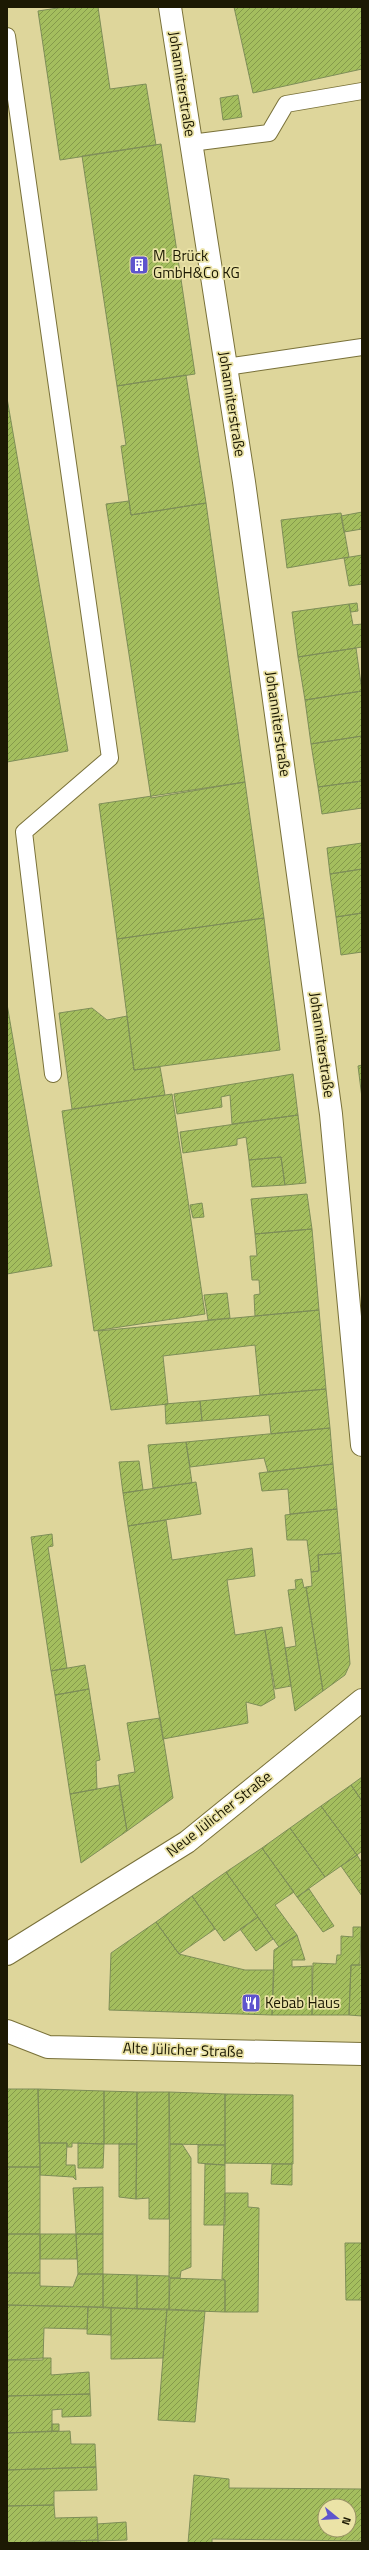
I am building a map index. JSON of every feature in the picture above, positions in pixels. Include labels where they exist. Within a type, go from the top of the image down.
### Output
[{"type":"street","name":"Johanniterstraße","points":[[170,7],[244,482],[331,1114],[362,1445]]},
{"type":"street","name":"Neue Jülicher Straße","points":[[7,1954],[186,1842],[362,1700]]},
{"type":"street","name":"Alte Jülicher Straße","points":[[7,2031],[48,2047],[362,2054]]},
{"type":"lane","points":[[7,36],[110,758],[24,832],[53,1074]]},
{"type":"lane","points":[[191,143],[269,133],[286,104],[362,91]]},
{"type":"lane","points":[[226,367],[362,347]]},
{"type":"building","points":[[64,7],[98,7],[110,89],[146,84],[156,145],[60,160],[38,11]]},
{"type":"building","points":[[234,7],[362,7],[362,69],[253,93]]},
{"type":"building","points":[[238,95],[242,117],[223,120],[220,98]]},
{"type":"building","name":"M. Brück GmbH&Co KG","points":[[161,144],[195,374],[117,386],[82,156]]},
{"type":"building","points":[[186,375],[206,503],[131,515],[121,446],[126,445],[117,386]]},
{"type":"building","points":[[7,398],[68,751],[7,762]]},
{"type":"building","points":[[129,501],[131,515],[206,503],[245,782],[151,798],[106,504]]},
{"type":"building","points":[[362,512],[362,529],[344,532],[341,516]]},
{"type":"building","points":[[341,513],[349,557],[287,568],[281,520]]},
{"type":"building","points":[[362,555],[362,584],[349,586],[344,558]]},
{"type":"building","points":[[357,603],[358,611],[351,612],[349,604]]},
{"type":"building","points":[[349,604],[353,625],[362,624],[362,647],[298,657],[292,612]]},
{"type":"building","points":[[356,648],[362,691],[305,700],[298,657]]},
{"type":"building","points":[[362,691],[362,736],[311,744],[305,700]]},
{"type":"building","points":[[362,736],[362,781],[318,787],[311,744]]},
{"type":"building","points":[[362,781],[362,808],[322,814],[318,787]]},
{"type":"building","points":[[245,782],[264,918],[117,939],[99,804]]},
{"type":"building","points":[[362,843],[362,869],[330,874],[327,848]]},
{"type":"building","points":[[362,869],[362,913],[336,917],[330,874]]},
{"type":"building","points":[[362,913],[362,952],[341,955],[336,917]]},
{"type":"building","points":[[264,918],[280,1050],[134,1070],[117,939]]},
{"type":"building","points":[[7,1004],[52,1266],[7,1274]]},
{"type":"building","points":[[92,1008],[107,1020],[127,1016],[134,1070],[160,1067],[165,1095],[72,1109],[59,1013]]},
{"type":"building","points":[[362,1065],[362,1098],[358,1066]]},
{"type":"building","points":[[293,1074],[298,1115],[232,1124],[230,1095],[221,1097],[222,1107],[177,1114],[174,1094]]},
{"type":"building","points":[[172,1094],[205,1314],[94,1331],[62,1111]]},
{"type":"building","points":[[298,1115],[306,1183],[285,1185],[281,1157],[249,1160],[246,1137],[237,1139],[237,1145],[183,1153],[180,1132]]},
{"type":"building","points":[[281,1157],[285,1185],[252,1187],[249,1160]]},
{"type":"building","points":[[307,1194],[312,1229],[255,1234],[251,1199]]},
{"type":"building","points":[[202,1203],[204,1217],[193,1218],[190,1205]]},
{"type":"building","points":[[312,1229],[319,1310],[255,1316],[254,1295],[260,1294],[259,1280],[252,1280],[250,1256],[257,1256],[255,1234]]},
{"type":"building","points":[[227,1293],[230,1318],[208,1320],[204,1295]]},
{"type":"building","points":[[319,1310],[326,1389],[260,1395],[255,1345],[163,1356],[168,1404],[111,1410],[98,1331]]},
{"type":"building","points":[[326,1389],[330,1428],[271,1434],[269,1415],[202,1421],[200,1401]]},
{"type":"building","points":[[200,1401],[202,1421],[166,1424],[165,1404]]},
{"type":"building","points":[[330,1428],[333,1464],[268,1472],[264,1458],[190,1467],[186,1442]]},
{"type":"building","points":[[186,1442],[192,1483],[153,1488],[148,1445]]},
{"type":"building","points":[[139,1461],[143,1490],[123,1493],[119,1462]]},
{"type":"building","points":[[333,1464],[337,1509],[290,1514],[288,1489],[262,1491],[259,1473]]},
{"type":"building","points":[[196,1482],[201,1514],[128,1526],[123,1493]]},
{"type":"building","points":[[337,1509],[341,1553],[318,1555],[319,1571],[311,1572],[307,1540],[287,1540],[285,1515]]},
{"type":"building","points":[[166,1520],[172,1560],[252,1548],[255,1576],[227,1580],[235,1635],[265,1630],[275,1698],[261,1706],[246,1702],[248,1723],[163,1739],[128,1526]]},
{"type":"building","points":[[52,1534],[53,1546],[48,1547],[67,1668],[51,1671],[31,1537]]},
{"type":"building","points":[[341,1553],[350,1664],[345,1675],[323,1691],[306,1587],[312,1586],[311,1572],[319,1571],[318,1555]]},
{"type":"building","points":[[302,1579],[304,1588],[306,1587],[323,1691],[295,1711],[285,1648],[296,1646],[288,1590],[296,1589],[295,1580]]},
{"type":"building","points":[[282,1627],[291,1686],[275,1689],[265,1630]]},
{"type":"building","points":[[85,1665],[89,1689],[55,1695],[51,1671]]},
{"type":"building","points":[[89,1689],[100,1760],[96,1761],[97,1789],[70,1794],[55,1695]]},
{"type":"building","points":[[160,1718],[173,1798],[127,1831],[118,1775],[135,1772],[127,1723]]},
{"type":"building","points":[[362,1777],[362,1801],[351,1785]]},
{"type":"building","points":[[119,1785],[127,1831],[81,1863],[70,1794]]},
{"type":"building","points":[[351,1785],[362,1801],[362,1851],[357,1855],[321,1806]]},
{"type":"building","points":[[321,1806],[357,1855],[325,1877],[290,1828]]},
{"type":"building","points":[[290,1828],[325,1877],[297,1897],[262,1848]]},
{"type":"building","points":[[262,1848],[294,1892],[275,1905],[297,1935],[279,1947],[226,1872]]},
{"type":"building","points":[[357,1855],[362,1863],[362,1896],[341,1866]]},
{"type":"building","points":[[226,1872],[258,1917],[224,1941],[192,1896]]},
{"type":"building","points":[[309,1889],[334,1926],[323,1932],[297,1897]]},
{"type":"building","points":[[192,1896],[215,1929],[179,1954],[156,1922]]},
{"type":"building","points":[[258,1917],[273,1939],[256,1951],[240,1929]]},
{"type":"building","points":[[156,1922],[179,1954],[245,1970],[274,1970],[272,2015],[109,2010],[111,1953]]},
{"type":"building","points":[[353,1927],[361,1927],[360,1965],[351,1965],[349,2015],[312,2015],[313,1963],[336,1964],[337,1955],[341,1955],[341,1936],[353,1937]]},
{"type":"building","points":[[297,1935],[305,1960],[292,1960],[292,1967],[312,1966],[312,2015],[272,2015],[274,1950]]},
{"type":"building","points":[[351,1965],[362,1965],[362,2016],[349,2015]]},
{"type":"building","points":[[7,2089],[38,2089],[40,2167],[7,2167]]},
{"type":"building","points":[[38,2089],[104,2091],[104,2144],[72,2143],[72,2147],[67,2147],[67,2143],[39,2143]]},
{"type":"building","points":[[104,2091],[137,2092],[137,2144],[104,2144]]},
{"type":"building","points":[[137,2092],[169,2092],[169,2219],[149,2219],[149,2198],[136,2199]]},
{"type":"building","points":[[169,2092],[225,2094],[225,2145],[170,2144]]},
{"type":"building","points":[[225,2094],[293,2095],[293,2164],[225,2163]]},
{"type":"building","points":[[40,2143],[67,2143],[66,2165],[75,2165],[76,2180],[73,2177],[40,2175]]},
{"type":"building","points":[[78,2143],[104,2144],[103,2168],[78,2168]]},
{"type":"building","points":[[119,2144],[137,2144],[136,2199],[119,2197]]},
{"type":"building","points":[[170,2144],[182,2144],[191,2158],[191,2267],[181,2271],[180,2278],[170,2278],[169,2276]]},
{"type":"building","points":[[198,2145],[225,2145],[225,2165],[198,2163]]},
{"type":"building","points":[[205,2164],[225,2165],[225,2225],[204,2225]]},
{"type":"building","points":[[272,2164],[292,2164],[292,2185],[271,2184]]},
{"type":"building","points":[[7,2167],[40,2167],[40,2234],[7,2234]]},
{"type":"building","points":[[103,2187],[103,2234],[76,2234],[73,2188]]},
{"type":"building","points":[[225,2193],[248,2193],[248,2207],[259,2208],[258,2312],[225,2312],[225,2280],[222,2279]]},
{"type":"building","points":[[7,2234],[40,2234],[40,2273],[7,2273]]},
{"type":"building","points":[[40,2234],[76,2234],[77,2259],[40,2259]]},
{"type":"building","points":[[76,2234],[103,2234],[103,2274],[78,2274]]},
{"type":"building","points":[[345,2243],[362,2243],[362,2300],[346,2300]]},
{"type":"building","points":[[7,2273],[40,2273],[40,2286],[73,2287],[78,2274],[103,2274],[103,2307],[7,2305]]},
{"type":"building","points":[[103,2274],[137,2275],[137,2309],[103,2307]]},
{"type":"building","points":[[137,2275],[169,2276],[169,2310],[137,2309]]},
{"type":"building","points":[[170,2278],[225,2280],[225,2312],[169,2310]]},
{"type":"building","points":[[7,2305],[88,2307],[87,2329],[44,2328],[43,2360],[7,2360]]},
{"type":"building","points":[[88,2307],[111,2308],[111,2335],[87,2334]]},
{"type":"building","points":[[111,2308],[167,2309],[163,2358],[111,2359]]},
{"type":"building","points":[[167,2309],[205,2311],[195,2422],[158,2420]]},
{"type":"building","points":[[51,2358],[51,2375],[89,2372],[90,2394],[7,2396],[7,2360]]},
{"type":"building","points":[[90,2394],[91,2416],[62,2417],[62,2409],[52,2410],[52,2431],[7,2433],[7,2396]]},
{"type":"building","points":[[52,2424],[59,2424],[59,2431],[52,2431]]},
{"type":"building","points":[[70,2431],[71,2444],[95,2444],[96,2467],[7,2470],[7,2433]]},
{"type":"building","points":[[96,2467],[97,2490],[54,2491],[54,2505],[7,2506],[7,2470]]},
{"type":"building","points":[[194,2475],[229,2479],[229,2488],[362,2489],[362,2541],[212,2539],[212,2543],[188,2543]]},
{"type":"building","points":[[54,2505],[55,2518],[97,2517],[98,2540],[7,2543],[7,2506]]},
{"type":"building","points":[[126,2522],[127,2540],[98,2541],[97,2524]]},
{"type":"building","points":[[98,2540],[98,2543],[15,2543]]},
{"type":"place","name":"M. Brück GmbH&Co KG","points":[[139,265]]},
{"type":"place","name":"Kebab Haus","points":[[251,2003]]}]
